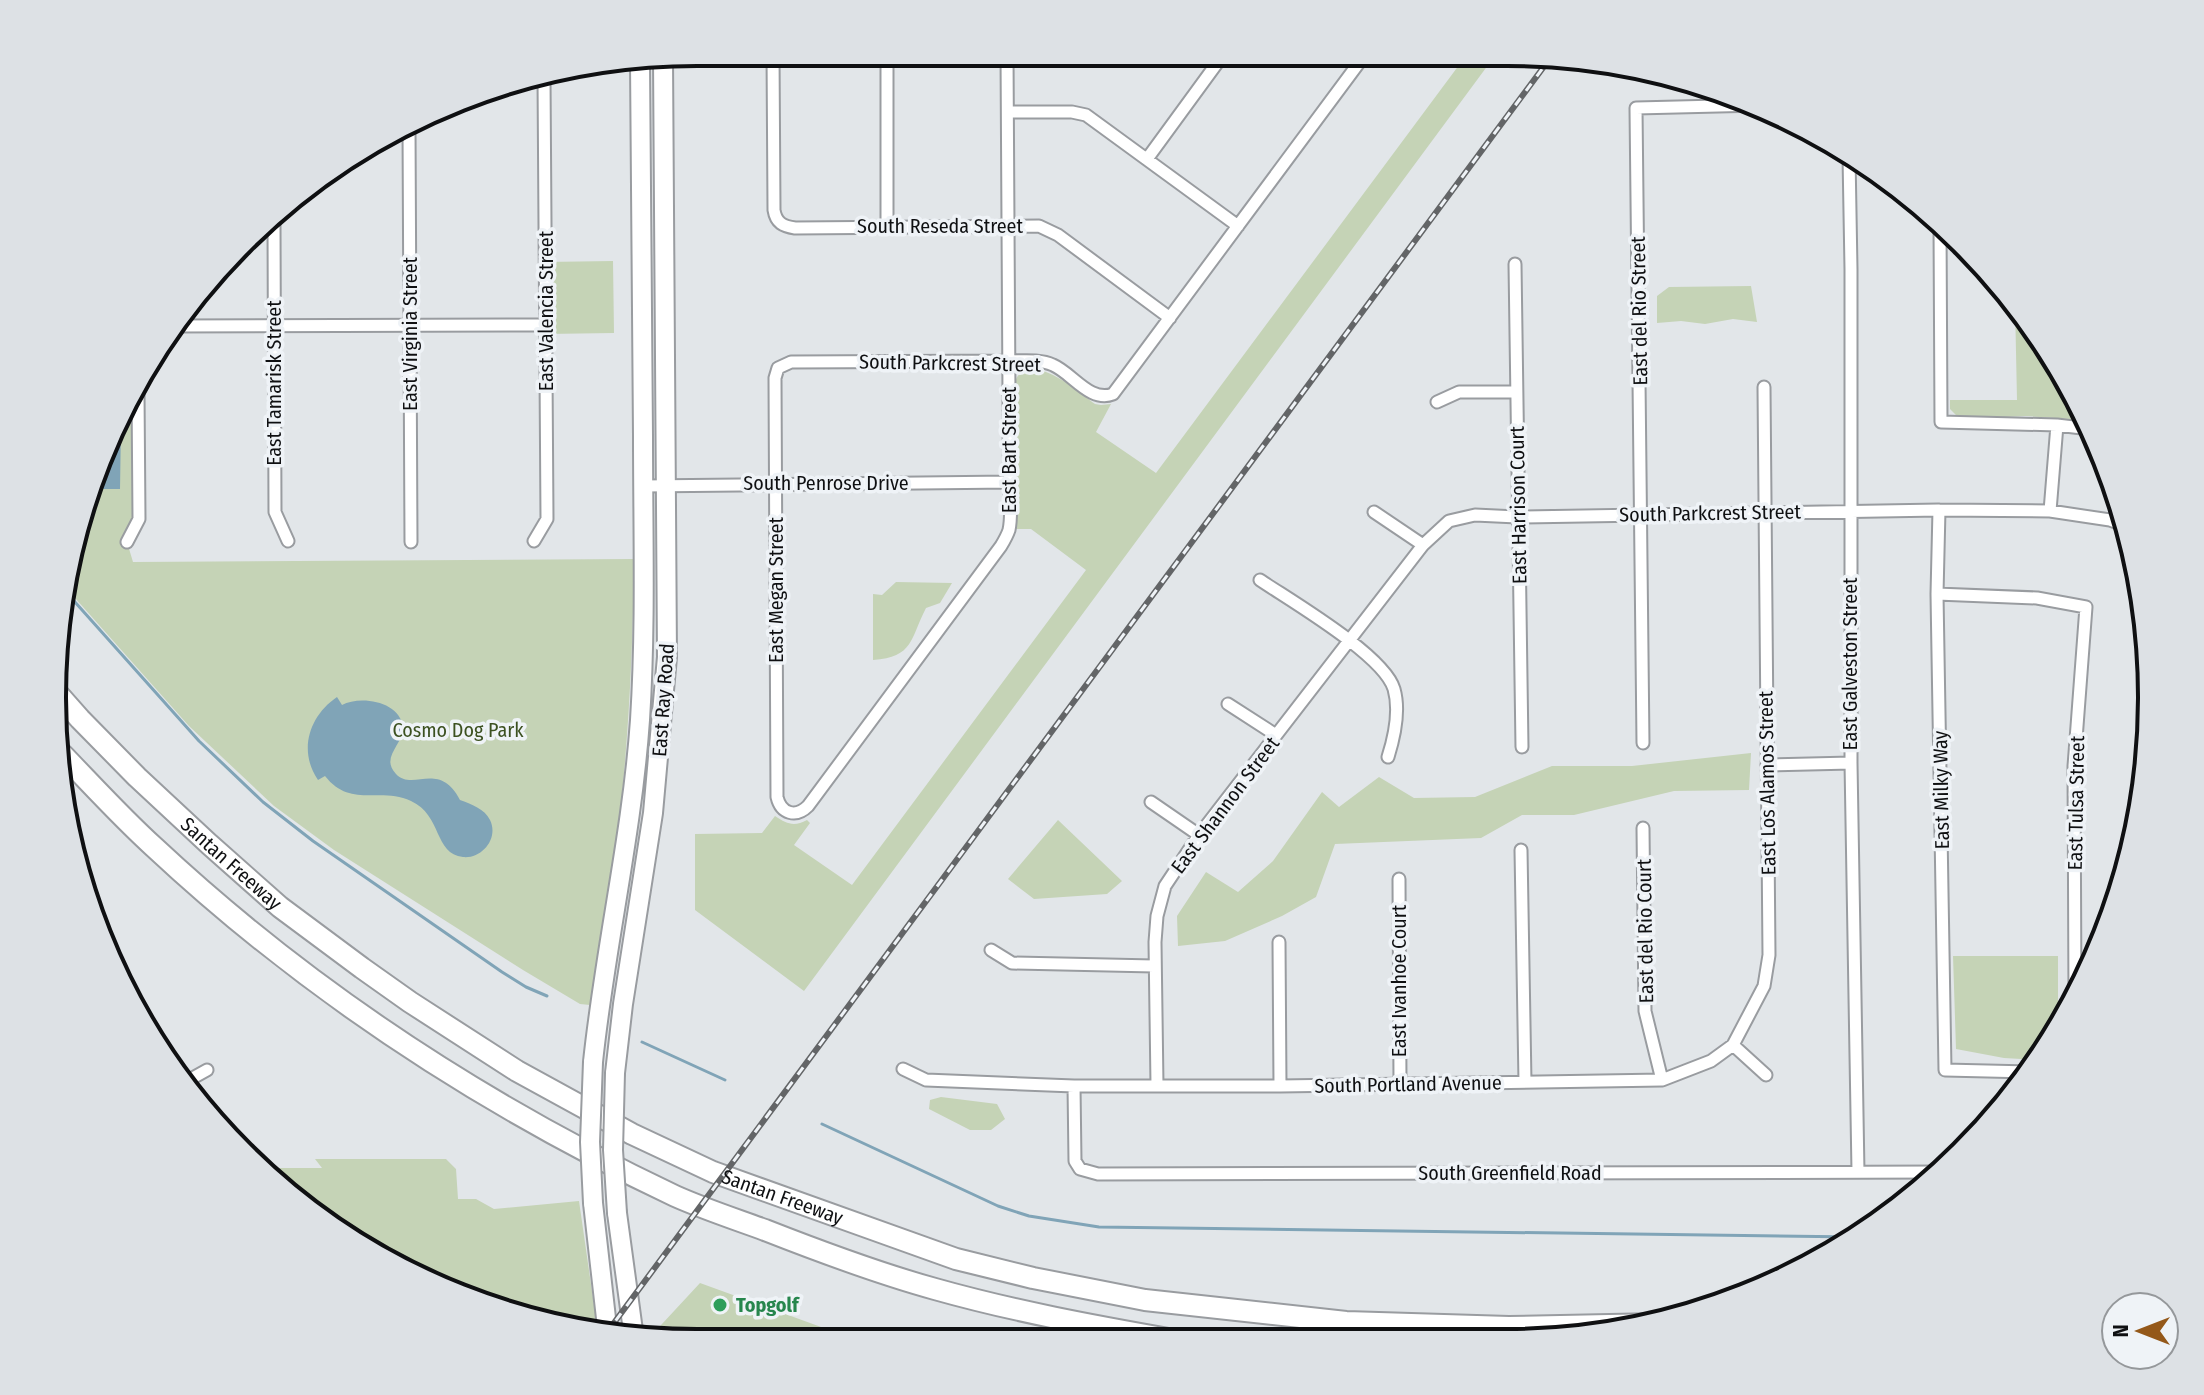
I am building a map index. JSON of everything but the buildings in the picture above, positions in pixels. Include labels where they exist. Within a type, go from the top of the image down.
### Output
[{"type":"highway","name":"Santan Freeway","points":[[66,703],[137,777],[209,844],[280,907],[362,968],[517,1071],[632,1134],[713,1172],[956,1259],[1145,1300],[1346,1322],[1571,1326]]},
{"type":"highway","name":"Santan Freeway","points":[[69,761],[153,847],[308,977],[414,1051],[545,1129],[677,1197],[821,1252],[947,1292],[1113,1329]]},
{"type":"main road","name":"East Ray Road","points":[[632,1326],[617,1213],[613,1150],[615,1073],[660,751],[667,657],[663,67]]},
{"type":"main road","name":"East Ray Road","points":[[606,1323],[593,1203],[590,1142],[593,1062],[629,823],[642,657],[640,69]]},
{"type":"street","name":"South Reseda Street","points":[[773,66],[774,210],[778,222],[795,228],[1039,226],[1053,231],[1170,318]]},
{"type":"street","points":[[887,66],[887,226]]},
{"type":"street","name":"East Bart Street","points":[[788,812],[798,813],[808,806],[1002,545],[1010,523],[1007,66]]},
{"type":"street","points":[[1147,159],[1215,66]]},
{"type":"street","points":[[1170,318],[1357,66]]},
{"type":"street","name":"East Valencia Street","points":[[534,541],[547,519],[544,85]]},
{"type":"street","name":"East del Rio Street","points":[[1642,514],[1636,108],[1725,106]]},
{"type":"street","points":[[1008,112],[1083,114],[1238,226]]},
{"type":"street","name":"East Virginia Street","points":[[409,136],[411,542]]},
{"type":"street","name":"East Galveston Street","points":[[1849,167],[1851,763],[1858,1172]]},
{"type":"street","name":"East Tamarisk Street","points":[[274,230],[275,512],[288,541]]},
{"type":"street","points":[[1940,239],[1941,422],[2077,427]]},
{"type":"street","name":"East Harrison Court","points":[[1515,264],[1522,747]]},
{"type":"street","name":"South Parkcrest Street","points":[[782,365],[791,362],[1049,363],[1102,396],[1117,390],[1170,318]]},
{"type":"street","points":[[187,326],[546,325]]},
{"type":"street","name":"East Megan Street","points":[[782,365],[775,377],[777,797],[780,806],[788,812]]},
{"type":"street","name":"East Los Alamos Street","points":[[1733,1045],[1764,986],[1769,955],[1764,387]]},
{"type":"street","points":[[1437,402],[1459,392],[1516,392]]},
{"type":"street","points":[[127,542],[139,519],[138,405]]},
{"type":"street","points":[[2050,511],[2057,425]]},
{"type":"street","name":"South Penrose Drive","points":[[643,486],[1010,482]]},
{"type":"street","name":"South Parkcrest Street","points":[[1349,641],[1423,545],[1449,521],[1475,515],[1517,517],[1939,510],[2050,511],[2112,521]]},
{"type":"street","name":"East Milky Way","points":[[1939,510],[1937,594],[1945,1070],[2015,1072]]},
{"type":"street","points":[[1374,512],[1423,545]]},
{"type":"street","points":[[1642,514],[1643,743]]},
{"type":"street","points":[[1260,580],[1349,641],[1383,669],[1394,690],[1396,732],[1388,757]]},
{"type":"street","name":"East Tulsa Street","points":[[1937,594],[2037,598],[2086,607],[2074,766],[2075,973]]},
{"type":"street","name":"East Shannon Street","points":[[1157,1085],[1154,966],[1157,916],[1165,886],[1199,835],[1349,641]]},
{"type":"street","points":[[1228,704],[1276,735]]},
{"type":"street","points":[[1767,765],[1851,763]]},
{"type":"street","points":[[1151,802],[1199,835]]},
{"type":"street","name":"East del Rio Court","points":[[1643,828],[1645,1011],[1662,1080]]},
{"type":"street","points":[[1521,850],[1525,1082]]},
{"type":"street","name":"East Ivanhoe Court","points":[[1399,879],[1400,1084]]},
{"type":"street","points":[[1279,942],[1280,1086]]},
{"type":"street","points":[[991,950],[1012,963],[1154,966]]},
{"type":"street","points":[[1733,1045],[1766,1075]]},
{"type":"street","name":"South Portland Avenue","points":[[903,1069],[926,1080],[1074,1086],[1662,1080],[1711,1061],[1733,1045]]},
{"type":"street","points":[[193,1078],[207,1070]]},
{"type":"street","name":"South Greenfield Road","points":[[1074,1086],[1075,1161],[1080,1169],[1098,1174],[1923,1172]]},
{"type":"green space","points":[[1458,66],[1487,66],[804,991],[695,910],[695,834],[762,833],[775,816],[791,824],[807,820],[810,823],[794,845],[852,885],[1086,570],[1031,529],[1016,529],[1016,379],[1023,371],[1043,371],[1067,383],[1095,404],[1111,404],[1096,432],[1156,473]]},
{"type":"green space","points":[[613,261],[614,333],[546,334],[545,262]]},
{"type":"green space","points":[[1751,286],[1757,322],[1733,319],[1705,324],[1681,321],[1657,323],[1657,296],[1669,287]]},
{"type":"green space","points":[[2015,323],[2074,419],[2026,416],[1960,419],[1950,409],[1950,400],[2017,400]]},
{"type":"green space","name":"Cosmo Dog Park","points":[[138,405],[139,519],[127,542],[133,562],[634,559],[630,691],[622,790],[613,869],[590,1005],[580,1004],[523,970],[334,850],[274,806],[189,726],[74,597],[100,495]]},
{"type":"green space","points":[[896,582],[952,583],[940,603],[926,608],[904,650],[873,660],[873,594],[882,595]]},
{"type":"green space","points":[[1751,753],[1749,790],[1674,791],[1574,815],[1522,815],[1481,838],[1335,844],[1316,897],[1225,941],[1178,946],[1177,916],[1206,872],[1238,892],[1273,861],[1322,792],[1339,807],[1379,777],[1414,798],[1475,797],[1552,766],[1632,766]]},
{"type":"green space","points":[[1058,820],[1122,881],[1107,894],[1034,899],[1008,879]]},
{"type":"green space","points":[[1953,956],[2058,956],[2058,1004],[2024,1059],[1956,1049]]},
{"type":"green space","points":[[941,1097],[997,1104],[1005,1119],[991,1130],[970,1130],[929,1109],[930,1100]]},
{"type":"green space","points":[[315,1159],[446,1159],[456,1169],[458,1199],[476,1199],[494,1209],[579,1201],[596,1321],[495,1295],[418,1264],[347,1223],[277,1168],[322,1168]]},
{"type":"green space","name":"Topgolf","points":[[700,1283],[826,1329],[698,1329],[658,1328]]},
{"type":"water","points":[[121,441],[120,489],[102,489]]},
{"type":"water","points":[[337,697],[342,705],[369,701],[388,706],[395,712],[403,728],[391,756],[392,768],[403,779],[444,782],[460,800],[485,813],[490,820],[492,834],[482,851],[470,857],[454,854],[442,842],[428,815],[411,801],[388,795],[345,792],[325,776],[318,780],[309,757],[310,735],[319,714]]},
{"type":"waterway","points":[[73,600],[199,741],[263,802],[313,841],[502,972],[547,996]]},
{"type":"waterway","points":[[642,1042],[725,1080]]},
{"type":"waterway","points":[[822,1124],[998,1206],[1029,1216],[1099,1227],[1834,1237]]},
{"type":"railway","points":[[613,1324],[1544,67]]},
{"type":"place","name":"Topgolf","points":[[720,1305]]}]
